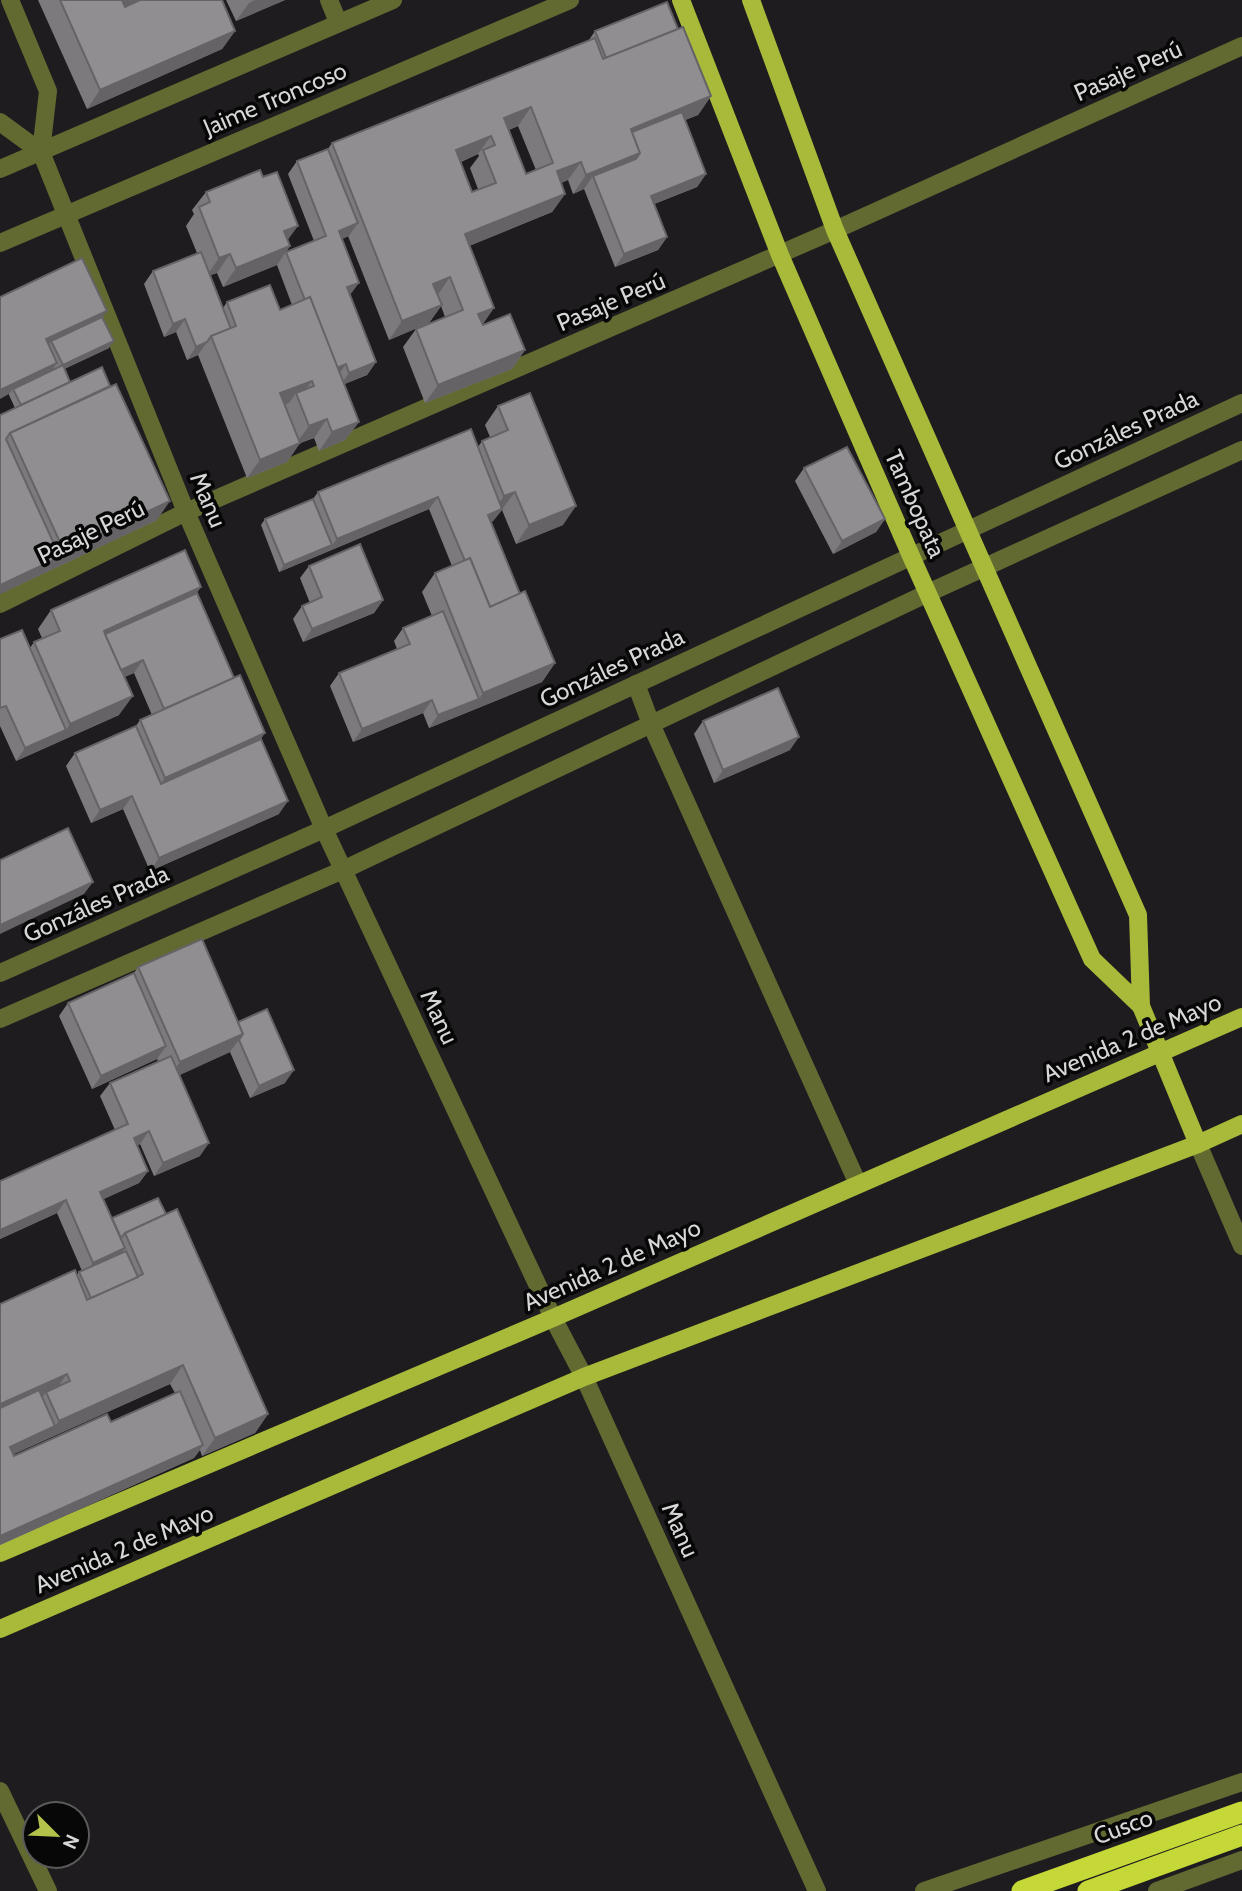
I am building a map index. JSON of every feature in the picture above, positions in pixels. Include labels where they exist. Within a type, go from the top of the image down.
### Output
[{"type":"highway","name":"Cusco","points":[[1022,1891],[1242,1812]]},
{"type":"highway","name":"Cusco","points":[[1088,1891],[1242,1835]]},
{"type":"main road","name":"Tambopata","points":[[681,0],[779,255],[1092,959],[1141,1006]]},
{"type":"main road","name":"Tambopata","points":[[751,0],[835,230],[1138,915],[1141,1006],[1198,1143]]},
{"type":"main road","name":"Avenida 2 de Mayo","points":[[0,1553],[553,1318],[1242,1017]]},
{"type":"main road","name":"Avenida 2 de Mayo","points":[[0,1629],[584,1377],[1242,1124]]},
{"type":"street","points":[[0,122],[41,152],[48,91],[10,0]]},
{"type":"street","points":[[329,0],[338,22]]},
{"type":"street","name":"Jaime Troncoso","points":[[0,169],[393,0]]},
{"type":"street","name":"Jaime Troncoso","points":[[0,243],[570,0]]},
{"type":"street","name":"Pasaje Perú","points":[[0,604],[186,512],[779,255],[1242,46]]},
{"type":"street","name":"Manu","points":[[41,152],[186,512],[324,829],[553,1318],[584,1377],[817,1891]]},
{"type":"street","name":"Gonzáles Prada","points":[[0,973],[324,829],[1242,403]]},
{"type":"street","points":[[0,1018],[343,870],[928,593],[1242,450]]},
{"type":"street","points":[[636,684],[651,724],[858,1184]]},
{"type":"street","name":"Tambopata","points":[[1198,1143],[1242,1246]]},
{"type":"street","points":[[924,1891],[1242,1782]]},
{"type":"street","points":[[0,1791],[48,1891]]},
{"type":"street","points":[[1157,1891],[1242,1860]]},
{"type":"building","points":[[60,0],[122,0],[125,7],[140,0],[222,0],[235,31],[100,90]]},
{"type":"building","points":[[667,2],[678,29],[606,58],[595,31]]},
{"type":"building","points":[[683,27],[711,96],[631,129],[640,153],[586,175],[581,162],[557,171],[565,194],[465,234],[494,308],[478,314],[483,325],[510,314],[525,350],[438,385],[416,329],[463,310],[450,277],[433,284],[442,305],[402,321],[332,143],[595,38],[603,59]],"holes":[[[531,107],[553,163],[526,174],[504,118]],[[491,136],[495,145],[483,150],[496,183],[472,192],[456,150]]]},
{"type":"building","points":[[682,112],[706,174],[651,196],[667,237],[624,254],[593,176],[636,159],[640,153],[632,132]]},
{"type":"building","points":[[328,149],[358,223],[339,231],[359,283],[347,287],[376,362],[349,373],[346,364],[337,368],[310,297],[305,300],[286,252],[326,236],[297,161]]},
{"type":"building","points":[[260,170],[263,177],[277,172],[298,226],[284,231],[290,246],[236,268],[230,254],[219,258],[199,207],[210,202],[206,192]]},
{"type":"building","points":[[201,252],[231,329],[211,336],[207,342],[196,347],[185,319],[173,324],[153,271]]},
{"type":"building","points":[[82,258],[107,311],[46,339],[57,363],[0,390],[0,297]]},
{"type":"building","points":[[270,285],[280,310],[310,297],[359,422],[332,432],[327,419],[309,426],[296,393],[314,386],[312,381],[280,393],[300,443],[260,460],[211,336],[236,326],[227,302]]},
{"type":"building","points":[[102,317],[114,341],[63,365],[51,341]]},
{"type":"building","points":[[63,365],[70,382],[21,405],[13,389]]},
{"type":"building","points":[[102,367],[110,386],[10,433],[6,439],[60,557],[0,585],[0,415]]},
{"type":"building","points":[[116,384],[170,501],[64,551],[10,433]]},
{"type":"building","points":[[530,393],[576,506],[529,525],[515,492],[504,496],[482,441],[508,430],[498,406]]},
{"type":"building","points":[[471,429],[502,509],[488,515],[520,594],[490,607],[470,558],[465,561],[438,497],[337,539],[318,492]]},
{"type":"building","points":[[847,447],[885,519],[842,541],[804,468]]},
{"type":"building","points":[[313,499],[332,545],[284,565],[265,519]]},
{"type":"building","points":[[360,544],[383,600],[312,629],[302,606],[322,597],[309,566]]},
{"type":"building","points":[[185,550],[201,587],[104,631],[133,696],[70,724],[34,642],[60,631],[51,610]]},
{"type":"building","points":[[470,558],[490,607],[525,591],[555,663],[483,693],[435,573]]},
{"type":"building","points":[[197,593],[234,678],[164,709],[143,660],[121,670],[105,634]]},
{"type":"building","points":[[443,611],[479,699],[438,715],[432,700],[362,729],[339,673],[410,644],[403,628]]},
{"type":"building","points":[[22,630],[66,730],[25,748],[6,706],[0,708],[0,639]]},
{"type":"building","points":[[240,675],[265,733],[165,778],[140,720]]},
{"type":"building","points":[[778,688],[799,737],[723,770],[703,721]]},
{"type":"building","points":[[136,726],[161,784],[261,739],[288,801],[159,858],[132,796],[100,810],[75,753]]},
{"type":"building","points":[[68,828],[93,882],[0,925],[0,860]]},
{"type":"building","points":[[202,939],[243,1034],[180,1062],[138,967]]},
{"type":"building","points":[[134,973],[166,1046],[101,1076],[68,1003]]},
{"type":"building","points":[[267,1009],[294,1070],[259,1086],[239,1040],[243,1034],[238,1022]]},
{"type":"building","points":[[171,1056],[209,1143],[163,1163],[149,1131],[134,1138],[148,1171],[100,1192],[125,1248],[93,1263],[66,1200],[0,1230],[0,1181],[128,1124],[110,1083]]},
{"type":"building","points":[[158,1198],[166,1214],[125,1233],[121,1238],[112,1218]]},
{"type":"building","points":[[177,1209],[268,1414],[215,1438],[183,1365],[59,1421],[46,1392],[70,1381],[67,1374],[0,1404],[0,1304],[75,1270],[87,1300],[143,1274],[125,1233]]},
{"type":"building","points":[[126,1251],[138,1277],[91,1298],[79,1272]]},
{"type":"building","points":[[39,1390],[55,1426],[10,1447],[14,1456],[107,1414],[111,1422],[180,1391],[203,1445],[0,1536],[0,1408]]}]
